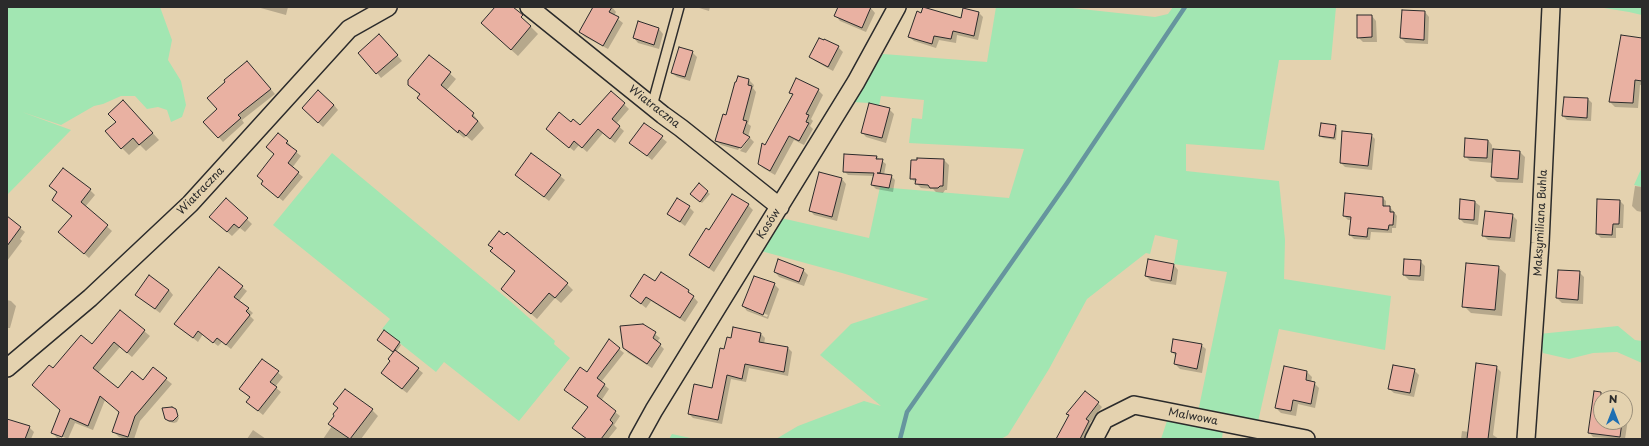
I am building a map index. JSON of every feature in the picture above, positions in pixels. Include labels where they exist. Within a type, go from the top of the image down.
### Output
[{"type":"street","name":"Wiatraczna","points":[[7,368],[90,298],[190,204],[349,30],[388,7]]},
{"type":"street","name":"Wiatraczna","points":[[529,7],[780,207]]},
{"type":"street","name":"Kosów","points":[[638,439],[654,410],[856,82],[897,7]]},
{"type":"street","name":"Maksymiliana Buhla","points":[[1526,439],[1540,243],[1551,7]]},
{"type":"street","name":"Malwowa","points":[[1094,439],[1104,420],[1134,405],[1306,439]]},
{"type":"lane","points":[[652,106],[679,7]]},
{"type":"green space","points":[[7,7],[160,7],[172,40],[168,60],[181,81],[186,105],[182,117],[171,122],[167,110],[158,107],[147,109],[135,96],[121,96],[103,104],[94,106],[61,125],[22,112],[71,130],[7,195]]},
{"type":"green space","points":[[996,7],[1063,7],[1155,17],[1168,14],[1173,7],[1336,7],[1331,60],[1279,60],[1264,150],[1186,144],[1186,171],[1279,181],[1285,240],[1284,279],[1391,296],[1385,350],[1279,329],[1257,426],[1198,412],[1227,272],[1174,264],[1178,240],[1155,235],[1150,254],[1146,253],[1087,299],[1049,369],[1008,435],[1001,439],[776,439],[798,426],[864,401],[881,406],[820,355],[851,324],[929,299],[761,251],[781,218],[869,238],[880,187],[1009,198],[1024,149],[909,143],[912,118],[922,119],[924,100],[881,96],[879,106],[869,103],[852,102],[883,54],[987,62]]},
{"type":"green space","points":[[1598,7],[1642,7],[1642,15],[1629,12]]},
{"type":"green space","points":[[332,153],[510,301],[555,341],[554,344],[570,358],[519,421],[444,362],[436,372],[382,329],[390,319],[273,225]]},
{"type":"green space","points":[[1642,167],[1642,187],[1634,185]]},
{"type":"green space","points":[[1618,326],[1635,340],[1642,341],[1642,363],[1617,352],[1593,353],[1569,359],[1543,353],[1539,334]]},
{"type":"green space","points":[[1174,420],[1223,430],[1222,439],[1161,439],[1167,421]]},
{"type":"green space","points":[[672,434],[695,439],[669,439]]},
{"type":"building","points":[[495,7],[513,7],[523,15],[521,17],[531,26],[511,50],[481,23]]},
{"type":"building","points":[[593,7],[612,7],[609,12],[619,17],[603,46],[579,32]]},
{"type":"building","points":[[838,7],[871,7],[862,28],[834,16]]},
{"type":"building","points":[[923,7],[961,18],[963,8],[979,12],[974,36],[953,31],[951,39],[934,36],[932,44],[908,37],[917,11],[921,13]]},
{"type":"building","points":[[1402,10],[1425,11],[1424,40],[1400,38]]},
{"type":"building","points":[[1357,15],[1372,15],[1372,37],[1357,38]]},
{"type":"building","points":[[638,21],[659,28],[654,45],[633,38]]},
{"type":"building","points":[[379,34],[398,55],[376,74],[358,53]]},
{"type":"building","points":[[1621,35],[1642,38],[1642,81],[1635,80],[1633,103],[1609,102]]},
{"type":"building","points":[[819,38],[839,46],[828,67],[809,57]]},
{"type":"building","points":[[679,47],[693,51],[685,77],[671,73]]},
{"type":"building","points":[[429,55],[451,72],[441,85],[474,113],[472,116],[478,121],[466,136],[459,130],[458,133],[417,98],[420,94],[408,85],[408,80]]},
{"type":"building","points":[[247,61],[271,89],[238,115],[241,118],[218,138],[203,122],[217,109],[207,98],[225,82],[224,80]]},
{"type":"building","points":[[738,76],[749,79],[748,85],[752,86],[743,120],[747,121],[743,133],[750,137],[741,148],[715,141],[723,114],[726,115]]},
{"type":"building","points":[[796,78],[819,89],[806,114],[809,115],[806,122],[809,123],[799,141],[789,136],[770,171],[758,164],[762,143],[765,145],[793,94],[789,93]]},
{"type":"building","points":[[318,90],[334,105],[318,123],[302,108]]},
{"type":"building","points":[[611,91],[625,103],[612,119],[620,126],[610,139],[598,129],[582,148],[574,141],[569,148],[546,129],[559,112],[571,122],[573,119],[580,125]]},
{"type":"building","points":[[1564,97],[1588,98],[1587,118],[1562,116]]},
{"type":"building","points":[[123,100],[153,133],[139,145],[133,138],[121,149],[105,131],[116,122],[108,114]]},
{"type":"building","points":[[869,103],[890,108],[882,138],[861,133]]},
{"type":"building","points":[[644,123],[663,136],[647,156],[629,143]]},
{"type":"building","points":[[1321,123],[1336,125],[1334,138],[1319,136]]},
{"type":"building","points":[[1342,131],[1372,134],[1368,166],[1340,163]]},
{"type":"building","points":[[278,133],[288,141],[286,143],[297,151],[288,163],[299,172],[278,198],[261,184],[263,181],[257,176],[274,154],[266,147]]},
{"type":"building","points":[[1465,138],[1488,140],[1487,158],[1464,157]]},
{"type":"building","points":[[1493,149],[1520,151],[1518,179],[1491,177]]},
{"type":"building","points":[[531,153],[561,175],[544,197],[515,175]]},
{"type":"building","points":[[844,154],[877,156],[876,159],[883,159],[880,173],[877,173],[892,175],[889,188],[871,185],[874,173],[843,172]]},
{"type":"building","points":[[917,158],[944,159],[943,186],[938,188],[930,188],[928,185],[915,184],[916,179],[910,179],[911,160],[917,160]]},
{"type":"building","points":[[63,168],[91,189],[81,202],[108,225],[84,254],[58,232],[72,216],[52,200],[57,192],[49,186]]},
{"type":"building","points":[[819,172],[842,178],[832,217],[809,211]]},
{"type":"building","points":[[699,183],[708,191],[700,202],[690,194]]},
{"type":"building","points":[[1345,193],[1383,197],[1383,206],[1390,206],[1390,212],[1394,212],[1393,225],[1389,225],[1388,230],[1368,228],[1367,237],[1349,235],[1351,217],[1343,216]]},
{"type":"building","points":[[732,194],[749,204],[709,268],[689,255],[706,228],[709,230]]},
{"type":"building","points":[[226,198],[248,218],[239,228],[234,224],[227,232],[209,217]]},
{"type":"building","points":[[677,198],[690,206],[680,222],[667,214]]},
{"type":"building","points":[[1460,199],[1475,201],[1474,220],[1459,219]]},
{"type":"building","points":[[1597,199],[1620,200],[1619,224],[1613,224],[1612,235],[1596,234]]},
{"type":"building","points":[[1485,211],[1513,214],[1510,238],[1482,236]]},
{"type":"building","points":[[7,216],[21,227],[7,246]]},
{"type":"building","points":[[499,231],[504,235],[507,232],[568,283],[555,298],[549,293],[531,314],[501,289],[515,271],[490,251],[493,248],[488,245]]},
{"type":"building","points":[[778,259],[804,269],[799,282],[774,272]]},
{"type":"building","points":[[1148,259],[1174,264],[1171,281],[1145,276]]},
{"type":"building","points":[[1404,259],[1421,260],[1420,276],[1403,275]]},
{"type":"building","points":[[1466,263],[1499,266],[1495,310],[1462,307]]},
{"type":"building","points":[[219,267],[243,286],[234,297],[249,308],[246,311],[250,315],[226,345],[217,338],[213,343],[198,331],[193,338],[174,324]]},
{"type":"building","points":[[1558,270],[1580,271],[1578,300],[1556,298]]},
{"type":"building","points":[[661,272],[689,290],[688,292],[694,296],[680,318],[646,297],[641,304],[630,296],[644,274],[655,281]]},
{"type":"building","points":[[149,275],[169,290],[155,309],[135,295]]},
{"type":"building","points":[[754,276],[775,283],[763,315],[742,306]]},
{"type":"building","points":[[120,310],[145,330],[127,353],[114,342],[93,368],[118,388],[132,371],[143,380],[153,367],[167,378],[135,416],[128,437],[112,432],[119,412],[100,396],[88,426],[70,418],[62,437],[51,433],[60,410],[32,385],[49,365],[53,368],[81,335],[92,344]]},
{"type":"building","points":[[643,324],[656,332],[653,338],[661,344],[647,364],[623,348],[620,326]]},
{"type":"building","points":[[733,327],[761,333],[759,342],[788,347],[784,372],[745,364],[742,379],[727,375],[718,420],[688,414],[694,384],[712,388],[720,348],[724,349],[727,337],[731,338]]},
{"type":"building","points":[[384,330],[400,342],[393,352],[377,340]]},
{"type":"building","points":[[609,339],[620,348],[597,378],[605,384],[597,396],[616,411],[610,420],[613,423],[601,439],[587,439],[572,428],[588,407],[564,390],[580,367],[587,372]]},
{"type":"building","points":[[1173,339],[1202,344],[1197,369],[1174,364],[1176,353],[1171,352]]},
{"type":"building","points":[[395,350],[419,368],[402,389],[381,373],[390,361],[388,359]]},
{"type":"building","points":[[262,359],[279,371],[270,382],[277,387],[258,411],[246,402],[250,397],[239,389]]},
{"type":"building","points":[[1476,363],[1497,366],[1488,439],[1467,439]]},
{"type":"building","points":[[1393,365],[1415,369],[1410,393],[1388,389]]},
{"type":"building","points":[[1284,366],[1307,371],[1306,380],[1315,382],[1311,404],[1293,400],[1291,411],[1275,408]]},
{"type":"building","points":[[345,389],[373,409],[350,439],[328,424],[338,408],[333,404]]},
{"type":"building","points":[[1085,391],[1099,402],[1086,419],[1089,421],[1080,439],[1056,439],[1069,415],[1066,414]]},
{"type":"building","points":[[1593,398],[1593,430],[1621,430],[1620,437],[1588,433]]},
{"type":"building","points":[[172,407],[176,409],[178,416],[173,421],[169,421],[165,419],[162,408]]},
{"type":"building","points":[[7,419],[30,426],[25,439],[7,439]]},
{"type":"waterway","points":[[900,439],[907,412],[1067,183],[1185,7]]}]
